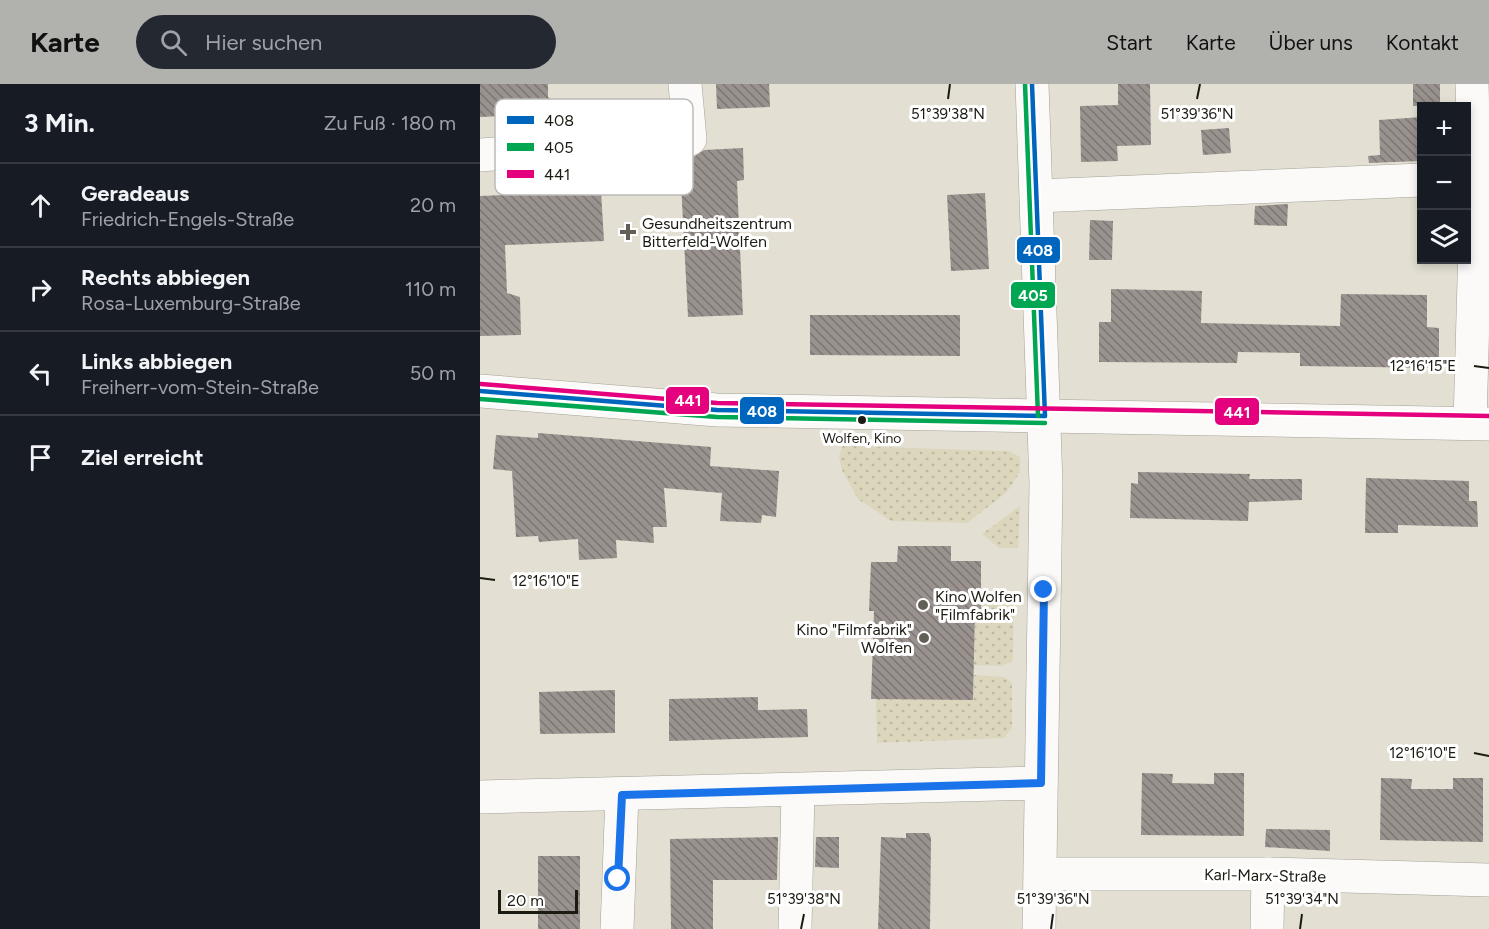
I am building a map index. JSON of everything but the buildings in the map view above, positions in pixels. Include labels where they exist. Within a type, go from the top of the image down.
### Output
[{"type":"street","points":[[685,84],[686,99]]},
{"type":"street","points":[[1032,84],[1045,416],[1039,929]]},
{"type":"street","points":[[480,391],[717,410],[1480,423],[1472,177],[1472,84]]},
{"type":"street","points":[[480,155],[495,154]]},
{"type":"street","points":[[1037,196],[1417,180]]},
{"type":"street","points":[[480,797],[1041,783]]},
{"type":"street","points":[[795,929],[798,790]]},
{"type":"street","points":[[617,929],[622,795]]},
{"type":"street","name":"Karl-Marx-Straße","points":[[1041,874],[1268,874],[1489,879]]},
{"type":"street","points":[[1268,874],[1268,929]]},
{"type":"shaded area","points":[[843,446],[1009,451],[1020,457],[1020,472],[1006,493],[967,523],[891,521],[858,499],[842,470],[839,456]]},
{"type":"shaded area","points":[[1020,506],[1018,548],[999,548],[982,534]]},
{"type":"shaded area","points":[[981,592],[1008,592],[1014,599],[1013,661],[1001,666],[974,665],[975,611],[981,612]]},
{"type":"shaded area","points":[[974,675],[1004,677],[1012,683],[1012,728],[1004,738],[877,743],[876,699],[973,700]]},
{"type":"transit line","name":"405","points":[[1025,84],[1038,416]]},
{"type":"transit line","name":"408","points":[[1032,84],[1045,416]]},
{"type":"transit line","name":"441","points":[[481,384],[717,403],[1489,416]]},
{"type":"transit line","name":"408","points":[[480,391],[717,410],[1045,416]]},
{"type":"transit line","name":"405","points":[[480,399],[717,417],[1045,423]]},
{"type":"place","name":"Gesundheitszentrum Bitterfeld-Wolfen","points":[[628,232]]},
{"type":"place","name":"Wolfen, Kino","points":[[862,420]]},
{"type":"place","name":"Kino Wolfen \"Filmfabrik\"","points":[[923,605]]},
{"type":"place","name":"Kino \"Filmfabrik\" Wolfen","points":[[924,638]]},
{"type":"route","points":[[618,879],[622,795],[1041,783],[1044,590]]}]
